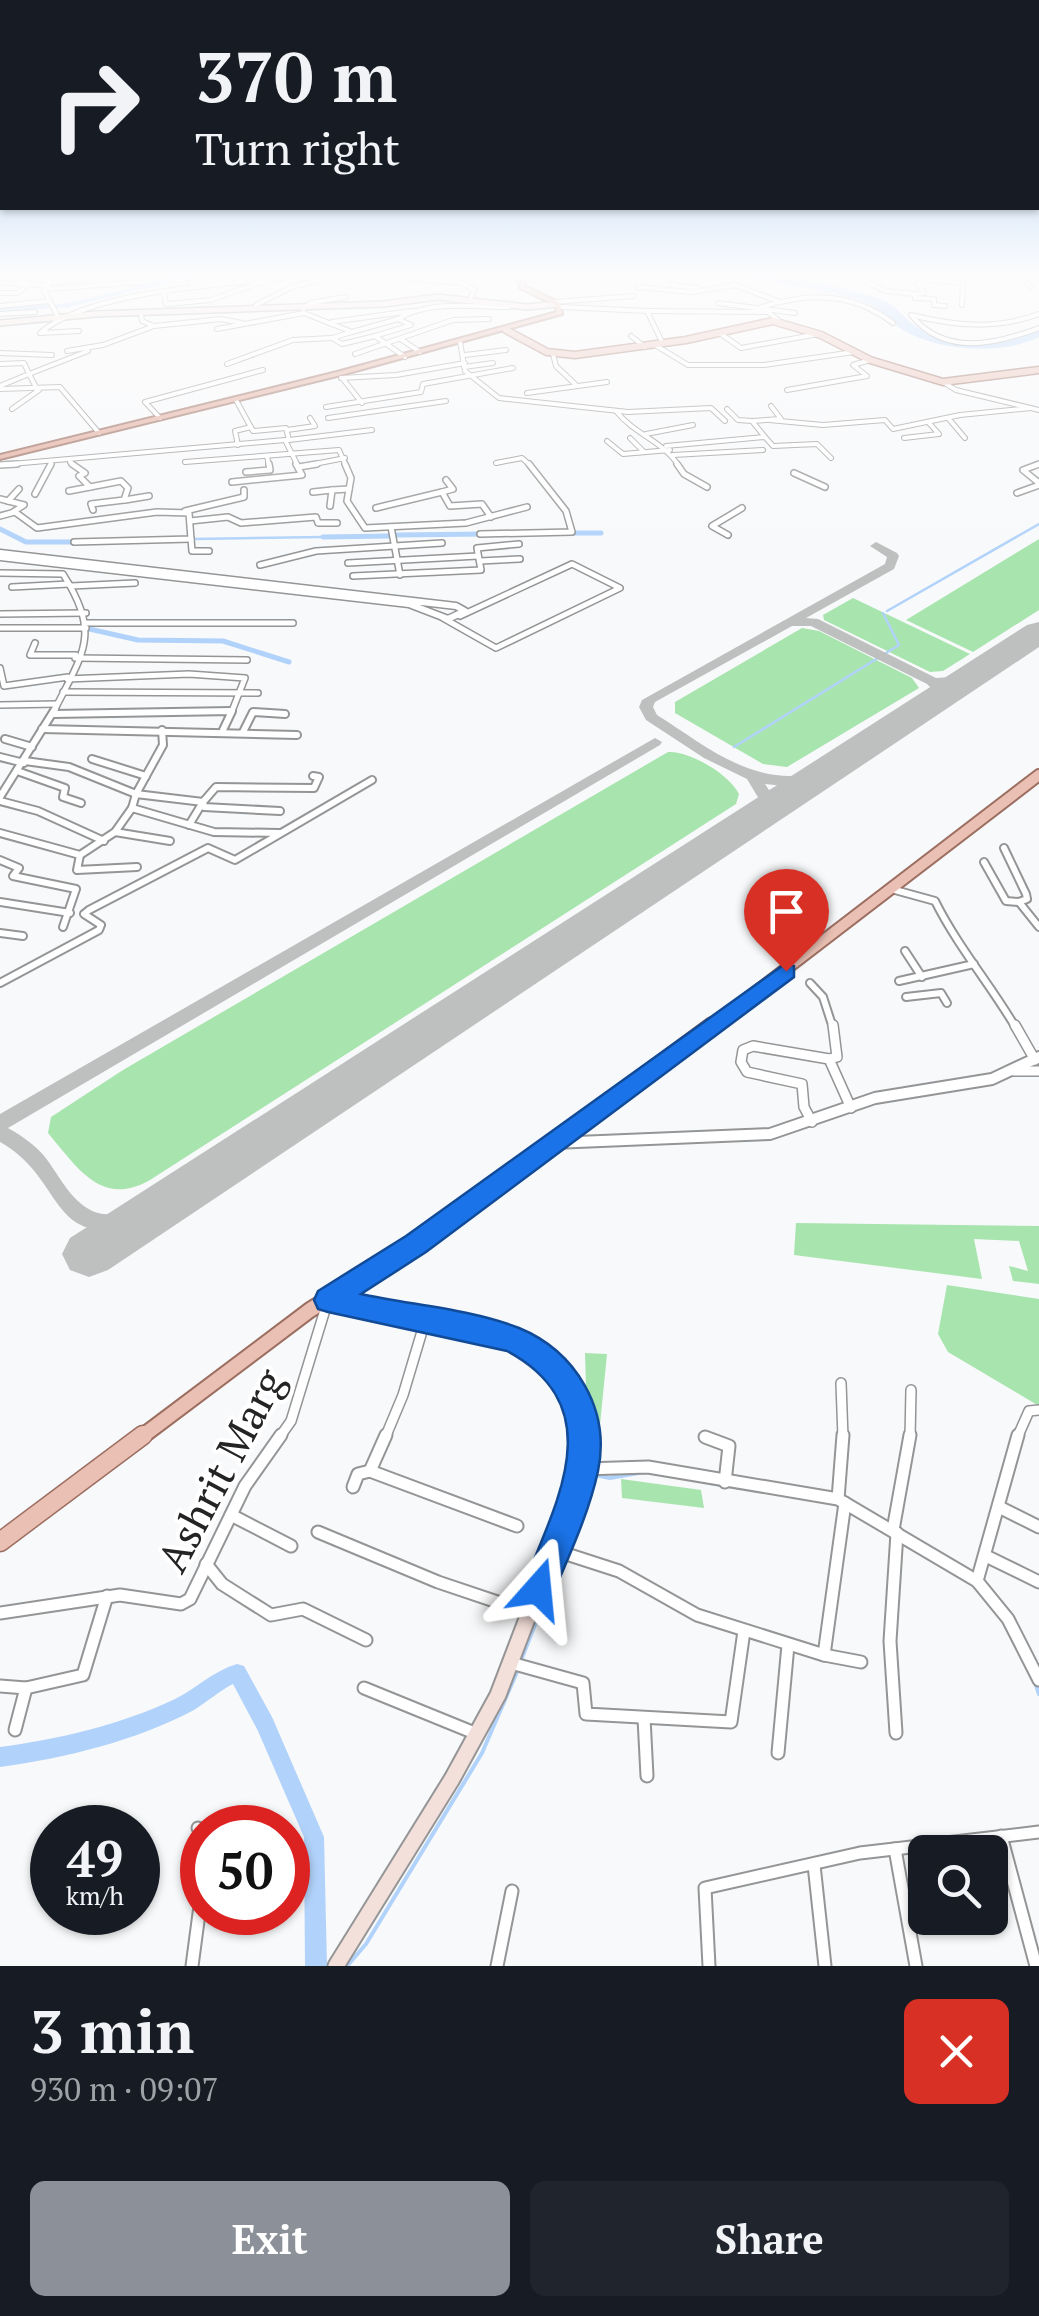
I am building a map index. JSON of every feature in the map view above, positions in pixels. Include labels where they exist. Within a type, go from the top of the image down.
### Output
[{"type":"highway","points":[[0,456],[370,367]]},
{"type":"main road","points":[[893,367],[944,382],[1039,370]]},
{"type":"main road","points":[[0,1542],[328,1300],[416,1244],[894,890],[1039,774]]},
{"type":"main road","points":[[328,1300],[512,1339],[544,1356],[568,1380],[580,1408],[584,1468],[511,1663],[477,1734],[336,1966]]},
{"type":"street","points":[[26,367],[38,390]]},
{"type":"street","points":[[3,387],[49,367]]},
{"type":"street","points":[[340,376],[396,375],[452,367]]},
{"type":"street","points":[[465,367],[469,376],[499,398],[616,410],[711,408],[725,421]]},
{"type":"street","points":[[557,367],[576,385]]},
{"type":"street","points":[[788,390],[821,382],[832,386],[866,376],[853,367]]},
{"type":"street","points":[[326,407],[423,392],[423,384],[513,368]]},
{"type":"street","points":[[160,418],[145,402],[263,370]]},
{"type":"street","points":[[0,373],[0,399]]},
{"type":"street","points":[[340,376],[368,410]]},
{"type":"street","points":[[528,392],[607,382]]},
{"type":"street","points":[[944,382],[956,390],[1039,410]]},
{"type":"street","points":[[588,384],[595,393]]},
{"type":"street","points":[[3,387],[62,388],[100,432]]},
{"type":"street","points":[[12,409],[38,390]]},
{"type":"street","points":[[414,392],[415,402]]},
{"type":"street","points":[[236,400],[253,431],[316,426],[310,418]]},
{"type":"street","points":[[328,418],[415,402],[446,401]]},
{"type":"street","points":[[727,409],[738,420],[781,420],[772,406]]},
{"type":"street","points":[[768,420],[794,425],[885,420],[893,428],[1031,408]]},
{"type":"street","points":[[616,410],[628,426],[669,450],[688,478],[707,487]]},
{"type":"street","points":[[948,418],[965,438]]},
{"type":"street","points":[[752,421],[773,446],[818,444],[831,458]]},
{"type":"street","points":[[904,438],[939,434],[928,422]]},
{"type":"street","points":[[646,434],[693,425]]},
{"type":"street","points":[[238,445],[235,430],[251,427]]},
{"type":"street","points":[[232,482],[299,476],[285,427]]},
{"type":"street","points":[[0,465],[51,464],[339,438],[372,430]]},
{"type":"street","points":[[608,440],[622,454],[765,437]]},
{"type":"street","points":[[630,438],[644,452]]},
{"type":"street","points":[[225,446],[228,460]]},
{"type":"street","points":[[184,462],[334,448],[345,458],[351,478],[346,501],[365,528],[466,523],[527,507]]},
{"type":"street","points":[[669,450],[763,450]]},
{"type":"street","points":[[246,472],[270,470],[267,456]]},
{"type":"street","points":[[299,467],[345,458]]},
{"type":"street","points":[[480,534],[572,532],[566,511],[528,462],[522,458],[496,463]]},
{"type":"street","points":[[70,462],[85,473],[79,476],[90,487]]},
{"type":"street","points":[[35,494],[51,464]]},
{"type":"street","points":[[1017,493],[1039,484],[1023,470],[1039,464]]},
{"type":"street","points":[[794,473],[826,487]]},
{"type":"street","points":[[376,508],[454,489],[446,480]]},
{"type":"street","points":[[70,491],[123,481],[128,490],[125,500]]},
{"type":"street","points":[[313,492],[349,488]]},
{"type":"street","points":[[8,501],[19,489]]},
{"type":"street","points":[[13,512],[36,528],[186,511],[244,497],[244,490]]},
{"type":"street","points":[[330,506],[332,490]]},
{"type":"street","points":[[442,492],[450,506],[482,504],[508,533]]},
{"type":"street","points":[[93,510],[91,504],[149,496]]},
{"type":"street","points":[[0,498],[24,505],[0,516]]},
{"type":"street","points":[[728,535],[712,526],[742,508]]},
{"type":"street","points":[[186,511],[192,551],[209,551]]},
{"type":"street","points":[[291,532],[296,518]]},
{"type":"street","points":[[190,521],[318,518],[313,537]]},
{"type":"street","points":[[318,523],[337,523]]},
{"type":"street","points":[[391,527],[400,575]]},
{"type":"street","points":[[74,542],[191,539]]},
{"type":"street","points":[[260,565],[316,551],[442,542]]},
{"type":"street","points":[[354,576],[481,570],[478,548],[519,544]]},
{"type":"street","points":[[0,555],[456,606],[486,604]]},
{"type":"street","points":[[0,555],[409,604],[496,648],[620,588],[572,564],[445,619]]},
{"type":"street","points":[[348,562],[520,559]]},
{"type":"street","points":[[0,572],[63,574],[86,614],[87,626],[53,714],[1,795],[104,841]]},
{"type":"street","points":[[12,587],[135,583]]},
{"type":"street","points":[[456,606],[465,611],[459,616]]},
{"type":"street","points":[[0,614],[86,614]]},
{"type":"street","points":[[0,628],[294,623]]},
{"type":"street","points":[[35,644],[30,654],[248,660]]},
{"type":"street","points":[[0,668],[4,686],[68,678],[189,674],[245,678],[224,730]]},
{"type":"street","points":[[63,692],[258,693]]},
{"type":"street","points":[[0,706],[57,704]]},
{"type":"street","points":[[53,714],[232,711]]},
{"type":"street","points":[[243,732],[253,712],[285,714]]},
{"type":"street","points":[[42,729],[297,734]]},
{"type":"street","points":[[0,833],[80,854],[104,841],[132,808],[163,744],[162,730]]},
{"type":"street","points":[[5,739],[32,747]]},
{"type":"street","points":[[0,757],[65,788],[62,797],[80,803]]},
{"type":"street","points":[[92,758],[146,776]]},
{"type":"street","points":[[23,766],[69,768],[136,794],[203,802]]},
{"type":"street","points":[[190,825],[216,786],[314,788],[318,776],[313,776]]},
{"type":"street","points":[[0,983],[99,930],[101,925],[84,914],[89,910],[208,848],[235,860],[372,780]]},
{"type":"street","points":[[203,802],[204,807],[241,812],[280,810]]},
{"type":"street","points":[[132,808],[214,832],[280,833]]},
{"type":"street","points":[[115,832],[170,841]]},
{"type":"street","points":[[984,862],[1006,900],[1027,899],[1004,848]]},
{"type":"street","points":[[68,885],[80,854]]},
{"type":"street","points":[[0,860],[19,868],[14,876],[68,885],[77,893],[63,927]]},
{"type":"street","points":[[77,870],[137,867]]},
{"type":"street","points":[[550,1143],[770,1134],[875,1098],[992,1079],[1038,1062],[958,946],[935,902],[894,890]]},
{"type":"street","points":[[0,902],[70,912]]},
{"type":"street","points":[[1019,902],[1039,927]]},
{"type":"street","points":[[0,933],[23,936]]},
{"type":"street","points":[[905,950],[922,977]]},
{"type":"street","points":[[899,981],[974,964]]},
{"type":"street","points":[[933,975],[946,1003]]},
{"type":"street","points":[[810,983],[819,988],[836,1038],[837,1057],[829,1060],[753,1046],[743,1050],[741,1062],[747,1072],[802,1084],[804,1107],[812,1122]]},
{"type":"street","points":[[906,996],[941,993]]},
{"type":"street","points":[[829,1060],[851,1108]]},
{"type":"street","name":"Ashrit Marg","points":[[0,1613],[56,1609],[107,1596],[143,1596],[181,1604],[190,1599],[245,1486],[291,1421],[328,1300]]},
{"type":"street","points":[[370,1471],[403,1394],[426,1318]]},
{"type":"street","points":[[824,1655],[841,1501],[841,1383]]},
{"type":"street","points":[[896,1733],[890,1641],[895,1531],[909,1476],[906,1454],[911,1390]]},
{"type":"street","points":[[978,1581],[988,1556],[1021,1424],[1029,1411],[1039,1410]]},
{"type":"street","points":[[705,1436],[728,1446],[725,1482]]},
{"type":"street","points":[[584,1468],[648,1467],[841,1501],[978,1581],[1008,1618],[1039,1680]]},
{"type":"street","points":[[353,1487],[358,1474],[370,1471],[517,1526]]},
{"type":"street","points":[[999,1507],[1039,1527]]},
{"type":"street","points":[[231,1515],[291,1546]]},
{"type":"street","points":[[318,1532],[438,1582],[530,1612]]},
{"type":"street","points":[[551,1549],[619,1571],[696,1615],[824,1655],[861,1662]]},
{"type":"street","points":[[988,1556],[1039,1582]]},
{"type":"street","points":[[206,1564],[222,1584],[252,1605],[277,1616],[303,1609],[366,1640]]},
{"type":"street","points":[[0,1686],[26,1688],[83,1676],[107,1596]]},
{"type":"street","points":[[511,1663],[583,1683],[586,1714],[730,1722],[744,1631]]},
{"type":"street","points":[[778,1753],[788,1644]]},
{"type":"street","points":[[15,1730],[26,1688]]},
{"type":"street","points":[[364,1688],[477,1734]]},
{"type":"street","points":[[644,1718],[646,1776]]},
{"type":"street","points":[[1008,1835],[1039,1832]]},
{"type":"street","points":[[708,1966],[705,1888],[908,1847]]},
{"type":"street","points":[[895,1849],[916,1966]]},
{"type":"street","points":[[1008,1859],[1036,1966]]},
{"type":"street","points":[[814,1865],[825,1966]]},
{"type":"street","points":[[497,1966],[512,1891]]},
{"type":"street","points":[[192,1966],[196,1935]]},
{"type":"green space","points":[[1039,539],[1039,610],[973,652],[906,620]]},
{"type":"green space","points":[[853,598],[970,654],[943,671],[930,672],[824,620],[823,615]]},
{"type":"green space","points":[[802,628],[819,631],[912,678],[919,688],[787,767],[763,764],[675,713],[675,702]]},
{"type":"green space","points":[[668,752],[697,759],[718,772],[739,794],[736,804],[150,1180],[133,1187],[104,1186],[80,1170],[48,1133],[51,1117],[123,1070]]},
{"type":"green space","points":[[796,1223],[1039,1226],[1039,1284],[1013,1281],[1009,1266],[1028,1271],[1019,1241],[974,1239],[982,1279],[794,1255]]},
{"type":"green space","points":[[947,1285],[1039,1299],[1039,1406],[948,1352],[938,1334]]},
{"type":"green space","points":[[585,1353],[607,1354],[596,1465],[588,1456]]},
{"type":"green space","points":[[621,1479],[701,1490],[704,1508],[622,1498]]},
{"type":"waterway","points":[[887,611],[1039,524]]},
{"type":"waterway","points":[[0,529],[26,542],[80,542]]},
{"type":"waterway","points":[[566,533],[601,533]]},
{"type":"waterway","points":[[395,535],[487,534]]},
{"type":"waterway","points":[[323,537],[389,536]]},
{"type":"waterway","points":[[194,539],[323,537]]},
{"type":"waterway","points":[[734,747],[899,645],[883,613]]},
{"type":"waterway","points":[[86,623],[85,628],[138,640],[223,641],[289,662]]},
{"type":"waterway","points":[[586,1482],[595,1475],[610,1478],[644,1472]]},
{"type":"waterway","points":[[710,1483],[742,1488]]},
{"type":"waterway","points":[[563,1547],[566,1537]]},
{"type":"waterway","points":[[520,1663],[558,1566]]},
{"type":"waterway","points":[[347,1966],[366,1944],[482,1753],[517,1672]]},
{"type":"waterway","points":[[0,1757],[48,1750],[140,1723],[185,1704],[237,1673],[265,1724],[314,1837],[316,1966]]},
{"type":"waterway","points":[[1035,1682],[1039,1694]]},
{"type":"taxiway","points":[[816,778],[794,783],[751,776],[709,755],[651,717],[646,707],[649,700],[890,566],[893,556],[876,546]]},
{"type":"taxiway","points":[[791,622],[813,622],[932,681]]},
{"type":"taxiway","points":[[932,681],[966,680]]},
{"type":"taxiway","points":[[932,681],[941,691],[935,701]]},
{"type":"taxiway","points":[[0,1123],[655,742]]},
{"type":"taxiway","points":[[753,777],[767,799],[756,818]]},
{"type":"taxiway","points":[[0,1133],[20,1144],[36,1160],[77,1212],[96,1222],[120,1223],[152,1213]]},
{"type":"runway","points":[[89,1254],[1039,632]]},
{"type":"route","points":[[538,1589],[584,1468],[580,1408],[568,1380],[544,1356],[512,1339],[328,1300],[416,1244],[786,971]]}]
